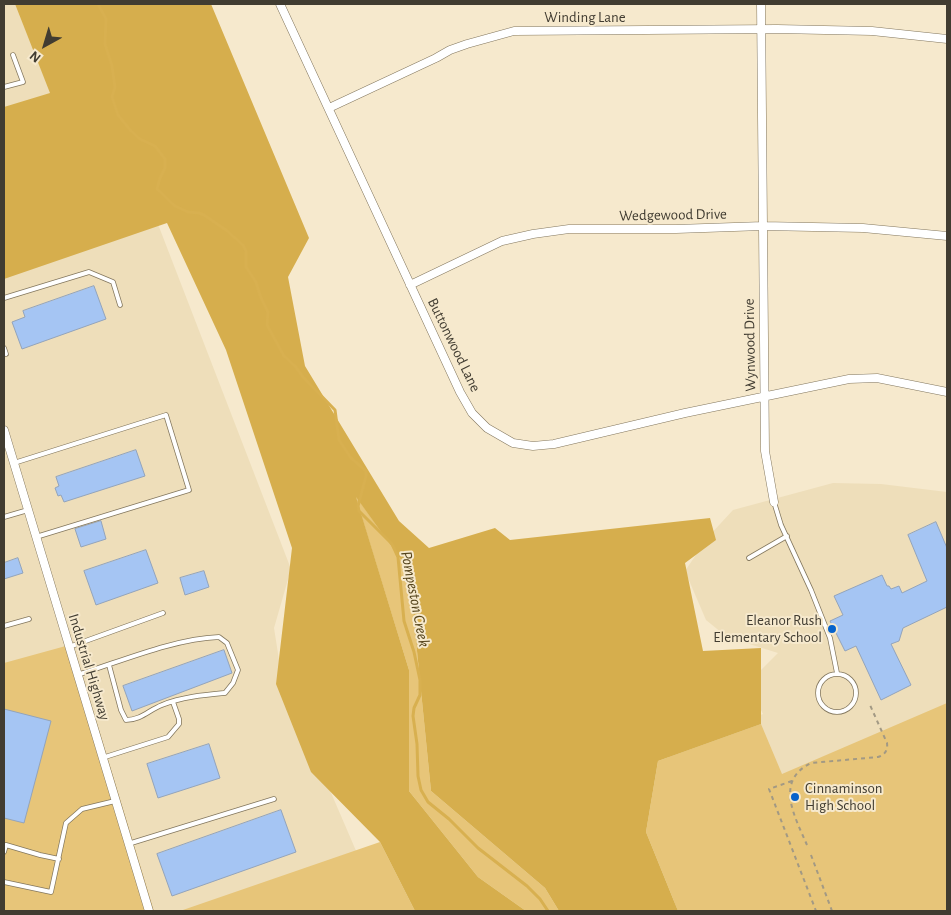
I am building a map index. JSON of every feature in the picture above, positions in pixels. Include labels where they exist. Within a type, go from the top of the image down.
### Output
[{"type":"street","name":"Buttonwood Lane","points":[[280,4],[460,392],[472,413],[487,428],[514,443],[533,446],[554,444],[686,413],[850,379],[877,378],[947,392]]},
{"type":"street","name":"Wynwood Drive","points":[[761,4],[765,451],[774,502]]},
{"type":"street","name":"Winding Lane","points":[[329,108],[450,50],[514,31],[872,31],[947,39]]},
{"type":"street","name":"Wedgewood Drive","points":[[410,285],[502,242],[533,234],[570,229],[676,229],[763,226],[863,228],[947,236]]},
{"type":"street","name":"Industrial Highway","points":[[4,430],[6,449],[14,463],[148,911]]},
{"type":"lane","points":[[4,87],[23,82],[13,55]]},
{"type":"lane","points":[[4,298],[89,272],[113,282],[120,305]]},
{"type":"lane","points":[[4,348],[6,354]]},
{"type":"lane","points":[[14,463],[166,415],[188,490],[36,537]]},
{"type":"lane","name":"Wynwood Drive","points":[[774,502],[830,638],[837,673]]},
{"type":"lane","points":[[4,517],[28,510]]},
{"type":"lane","points":[[749,558],[787,536]]},
{"type":"lane","points":[[69,647],[163,613]]},
{"type":"lane","points":[[4,626],[29,619]]},
{"type":"lane","points":[[78,675],[109,665],[177,644],[219,637],[227,643],[238,670],[233,683],[225,693],[173,702],[162,705],[142,717],[126,720],[120,710],[121,705],[109,665]]},
{"type":"lane","points":[[837,673],[849,677],[856,688],[852,706],[840,712],[828,709],[819,700],[818,694],[818,688],[825,677],[837,673]]},
{"type":"lane","points":[[102,758],[168,737],[178,724],[179,719],[173,702]]},
{"type":"lane","points":[[128,844],[274,798]]},
{"type":"lane","points":[[4,882],[51,892],[66,823],[82,809],[116,801]]},
{"type":"lane","points":[[4,852],[6,846],[59,858]]},
{"type":"path","points":[[807,845],[790,799],[789,790],[792,781],[802,768],[813,762],[878,757],[884,754],[887,749],[887,743],[870,705]]},
{"type":"path","points":[[792,781],[769,789],[816,911]]},
{"type":"path","points":[[811,855],[832,911]]},
{"type":"shaded area","points":[[4,4],[15,4],[47,84],[134,162],[291,569],[274,628],[282,679],[360,860],[379,911],[4,911]]},
{"type":"shaded area","points":[[15,4],[211,4],[309,238],[288,277],[305,366],[399,521],[429,548],[495,528],[510,540],[710,518],[716,540],[685,563],[703,651],[761,648],[761,724],[658,761],[646,832],[678,911],[559,911],[545,888],[431,791],[409,571],[356,497],[409,670],[409,791],[478,877],[526,911],[415,911],[380,842],[311,772],[276,684],[292,548],[226,350],[167,223],[4,279],[4,107],[50,93]]},
{"type":"shaded area","points":[[833,483],[881,484],[947,492],[947,911],[675,911],[668,750],[763,714],[758,704],[756,675],[778,653],[727,637],[706,620],[685,571],[708,537],[733,510]]},
{"type":"shaded area","points":[[355,495],[409,571],[431,791],[545,888],[559,911],[526,911],[478,877],[409,791],[409,670]]},
{"type":"shaded area","points":[[73,644],[154,911],[4,911],[4,663]]},
{"type":"shaded area","name":"Cinnaminson High School","points":[[947,703],[947,911],[678,911],[646,832],[658,761],[761,724],[782,774]]},
{"type":"shaded area","points":[[380,842],[415,911],[180,911]]},
{"type":"building","points":[[94,286],[106,319],[22,349],[12,322],[25,317],[23,311]]},
{"type":"building","points":[[136,450],[145,476],[64,502],[61,495],[58,496],[55,488],[59,486],[56,477]]},
{"type":"building","points":[[101,521],[106,539],[81,547],[75,529]]},
{"type":"building","points":[[936,522],[947,548],[947,607],[903,628],[899,641],[891,644],[911,685],[881,700],[856,646],[845,651],[830,621],[843,615],[834,596],[882,575],[887,586],[891,589],[899,586],[902,593],[927,581],[908,535]]},
{"type":"building","points":[[146,550],[158,583],[96,605],[84,571]]},
{"type":"building","points":[[18,558],[23,573],[4,579],[4,563]]},
{"type":"building","points":[[204,571],[209,587],[185,595],[180,578]]},
{"type":"building","points":[[224,650],[232,673],[132,711],[123,686]]},
{"type":"building","points":[[4,709],[51,721],[24,823],[4,818]]},
{"type":"building","points":[[209,744],[220,778],[158,798],[147,764]]},
{"type":"building","points":[[281,810],[296,852],[172,896],[157,854]]},
{"type":"waterway","name":"Pompeston Creek","points":[[98,4],[106,19],[105,44],[112,66],[115,87],[112,97],[118,115],[131,131],[140,139],[155,146],[165,159],[165,168],[157,189],[175,206],[188,212],[204,215],[226,230],[243,245],[246,251],[246,267],[256,282],[268,312],[267,325],[284,356],[335,410],[339,440],[351,458],[366,471],[358,506],[359,511],[392,544],[398,557],[404,621],[414,652],[420,680],[420,695],[414,708],[413,716],[421,790],[428,802],[449,819],[478,848],[527,886],[540,899],[548,911]]},
{"type":"place","name":"Eleanor Rush Elementary School","points":[[832,629]]},
{"type":"place","name":"Cinnaminson High School","points":[[795,797]]}]
